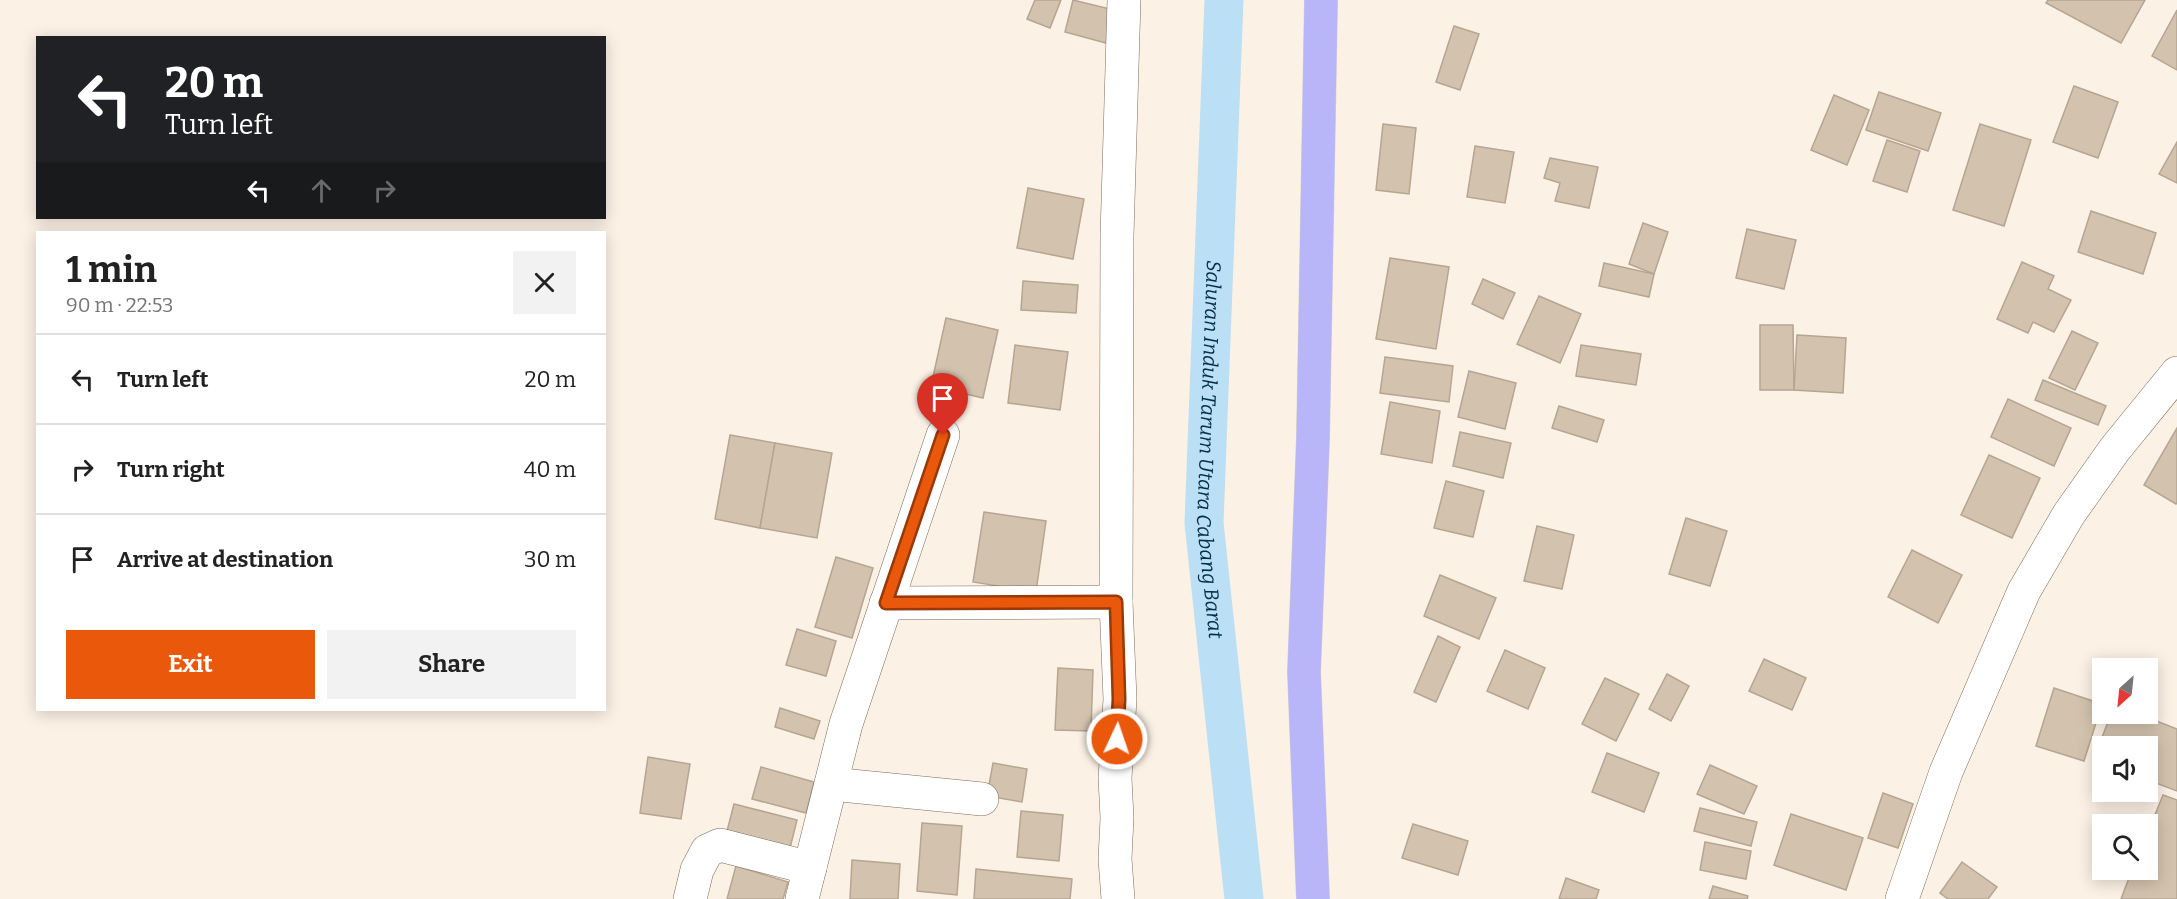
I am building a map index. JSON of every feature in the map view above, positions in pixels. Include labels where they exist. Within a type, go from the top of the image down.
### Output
[{"type":"main road","points":[[1313,899],[1304,672],[1313,438],[1322,0]]},
{"type":"street","points":[[1118,899],[1115,859],[1117,818],[1115,778],[1119,699],[1116,602],[1117,248],[1124,0]]},
{"type":"street","points":[[1902,899],[1946,772],[2024,591],[2069,513],[2115,449],[2177,373]]},
{"type":"street","points":[[802,899],[846,724],[943,435]]},
{"type":"street","points":[[886,603],[1116,602]]},
{"type":"street","points":[[831,784],[982,799]]},
{"type":"street","points":[[690,899],[697,870],[707,851],[720,845],[810,868]]},
{"type":"building","points":[[1035,0],[1061,0],[1050,28],[1027,19]]},
{"type":"building","points":[[1073,0],[1114,10],[1106,43],[1065,32]]},
{"type":"building","points":[[2048,0],[2145,0],[2121,43],[2046,3]]},
{"type":"building","points":[[2177,10],[2177,70],[2152,56]]},
{"type":"building","points":[[1454,26],[1479,34],[1460,90],[1436,82]]},
{"type":"building","points":[[2074,86],[2118,102],[2098,158],[2053,142]]},
{"type":"building","points":[[1879,92],[1941,113],[1928,151],[1866,130]]},
{"type":"building","points":[[1834,95],[1869,110],[1847,165],[1811,150]]},
{"type":"building","points":[[1383,124],[1416,128],[1409,194],[1376,190]]},
{"type":"building","points":[[1980,124],[2031,140],[2004,226],[1953,210]]},
{"type":"building","points":[[1887,140],[1920,151],[1907,192],[1873,181]]},
{"type":"building","points":[[2177,142],[2177,183],[2159,174]]},
{"type":"building","points":[[1475,146],[1514,152],[1505,203],[1467,197]]},
{"type":"building","points":[[1550,158],[1598,167],[1589,208],[1555,201],[1560,183],[1544,178]]},
{"type":"building","points":[[1028,188],[1084,199],[1073,259],[1017,248]]},
{"type":"building","points":[[2091,211],[2156,233],[2143,274],[2078,252]]},
{"type":"building","points":[[1643,223],[1668,232],[1654,274],[1629,264]]},
{"type":"building","points":[[1747,229],[1796,240],[1784,289],[1736,278]]},
{"type":"building","points":[[1390,258],[1449,267],[1436,349],[1376,339]]},
{"type":"building","points":[[2022,262],[2054,276],[2048,289],[2071,300],[2054,332],[2033,322],[2028,333],[1997,319]]},
{"type":"building","points":[[1604,263],[1654,274],[1649,297],[1599,286]]},
{"type":"building","points":[[1483,279],[1515,293],[1503,319],[1472,304]]},
{"type":"building","points":[[1023,281],[1078,285],[1076,313],[1021,310]]},
{"type":"building","points":[[1539,296],[1581,314],[1560,363],[1517,344]]},
{"type":"building","points":[[946,318],[998,330],[983,398],[931,386]]},
{"type":"building","points":[[1760,325],[1793,325],[1794,390],[1760,390]]},
{"type":"building","points":[[2072,331],[2098,343],[2075,390],[2049,378]]},
{"type":"building","points":[[1797,335],[1846,338],[1843,393],[1794,390]]},
{"type":"building","points":[[1015,345],[1068,352],[1060,410],[1008,403]]},
{"type":"building","points":[[1581,345],[1641,354],[1636,385],[1576,376]]},
{"type":"building","points":[[1385,357],[1453,366],[1449,402],[1380,393]]},
{"type":"building","points":[[1469,371],[1516,383],[1505,429],[1458,417]]},
{"type":"building","points":[[2043,380],[2106,406],[2098,425],[2035,400]]},
{"type":"building","points":[[2008,399],[2071,428],[2054,466],[1991,437]]},
{"type":"building","points":[[1390,402],[1440,411],[1432,463],[1381,454]]},
{"type":"building","points":[[1559,406],[1604,420],[1597,442],[1552,428]]},
{"type":"building","points":[[2177,428],[2177,503],[2176,504],[2144,485]]},
{"type":"building","points":[[1460,432],[1511,443],[1503,478],[1453,466]]},
{"type":"building","points":[[730,435],[775,443],[760,528],[715,519]]},
{"type":"building","points":[[775,443],[832,453],[817,538],[760,528]]},
{"type":"building","points":[[1989,455],[2040,478],[2012,538],[1961,515]]},
{"type":"building","points":[[1446,481],[1484,491],[1473,537],[1434,528]]},
{"type":"building","points":[[984,512],[1046,521],[1036,592],[973,582]]},
{"type":"building","points":[[1686,518],[1727,531],[1710,586],[1669,574]]},
{"type":"building","points":[[1537,526],[1574,535],[1562,589],[1524,581]]},
{"type":"building","points":[[1912,550],[1962,575],[1938,623],[1888,597]]},
{"type":"building","points":[[836,557],[873,568],[852,638],[815,627]]},
{"type":"building","points":[[1440,575],[1496,598],[1479,639],[1424,616]]},
{"type":"building","points":[[797,629],[836,641],[826,676],[786,665]]},
{"type":"building","points":[[1438,636],[1460,647],[1436,702],[1414,692]]},
{"type":"building","points":[[1505,650],[1545,668],[1528,709],[1487,691]]},
{"type":"building","points":[[1764,659],[1806,678],[1792,710],[1749,691]]},
{"type":"building","points":[[1058,668],[1093,670],[1091,731],[1055,730]]},
{"type":"building","points":[[1667,674],[1689,686],[1671,721],[1649,709]]},
{"type":"building","points":[[1605,678],[1639,694],[1616,741],[1582,724]]},
{"type":"building","points":[[2054,688],[2092,701],[2092,724],[2096,724],[2084,761],[2036,746]]},
{"type":"building","points":[[780,708],[820,721],[814,739],[775,727]]},
{"type":"building","points":[[2158,722],[2177,729],[2177,791],[2158,784],[2158,736],[2102,736],[2107,724],[2158,724]]},
{"type":"building","points":[[1607,753],[1659,773],[1644,812],[1592,792]]},
{"type":"building","points":[[648,757],[690,764],[681,819],[640,813]]},
{"type":"building","points":[[993,763],[1027,769],[1022,802],[987,796]]},
{"type":"building","points":[[1710,765],[1757,786],[1744,814],[1697,794]]},
{"type":"building","points":[[761,767],[814,782],[806,813],[752,799]]},
{"type":"building","points":[[1883,793],[1913,804],[1898,848],[1868,838]]},
{"type":"building","points":[[2163,795],[2177,800],[2177,899],[2121,899],[2128,880],[2158,880],[2158,814],[2155,814]]},
{"type":"building","points":[[734,804],[797,820],[790,848],[727,831]]},
{"type":"building","points":[[1700,808],[1757,822],[1751,846],[1694,831]]},
{"type":"building","points":[[1021,811],[1063,815],[1059,861],[1017,857]]},
{"type":"building","points":[[1791,814],[1863,838],[1846,890],[1774,865]]},
{"type":"building","points":[[922,823],[962,826],[957,895],[917,891]]},
{"type":"building","points":[[1413,824],[1468,841],[1458,875],[1402,858]]},
{"type":"building","points":[[1705,842],[1751,851],[1746,879],[1700,870]]},
{"type":"building","points":[[852,860],[900,864],[898,899],[850,899]]},
{"type":"building","points":[[1962,862],[1997,887],[1988,899],[1948,899],[1940,893]]},
{"type":"building","points":[[736,866],[788,882],[783,899],[727,899]]},
{"type":"building","points":[[976,869],[1072,879],[1070,899],[974,899]]},
{"type":"building","points":[[1566,878],[1599,890],[1596,899],[1559,899]]},
{"type":"building","points":[[1713,886],[1748,896],[1747,899],[1709,899]]},
{"type":"waterway","name":"Saluran Induk Tarum Utara Cabang Barat","points":[[1224,0],[1204,523],[1244,899]]},
{"type":"route","points":[[943,435],[886,603],[1116,602],[1119,699],[1117,739]]}]
